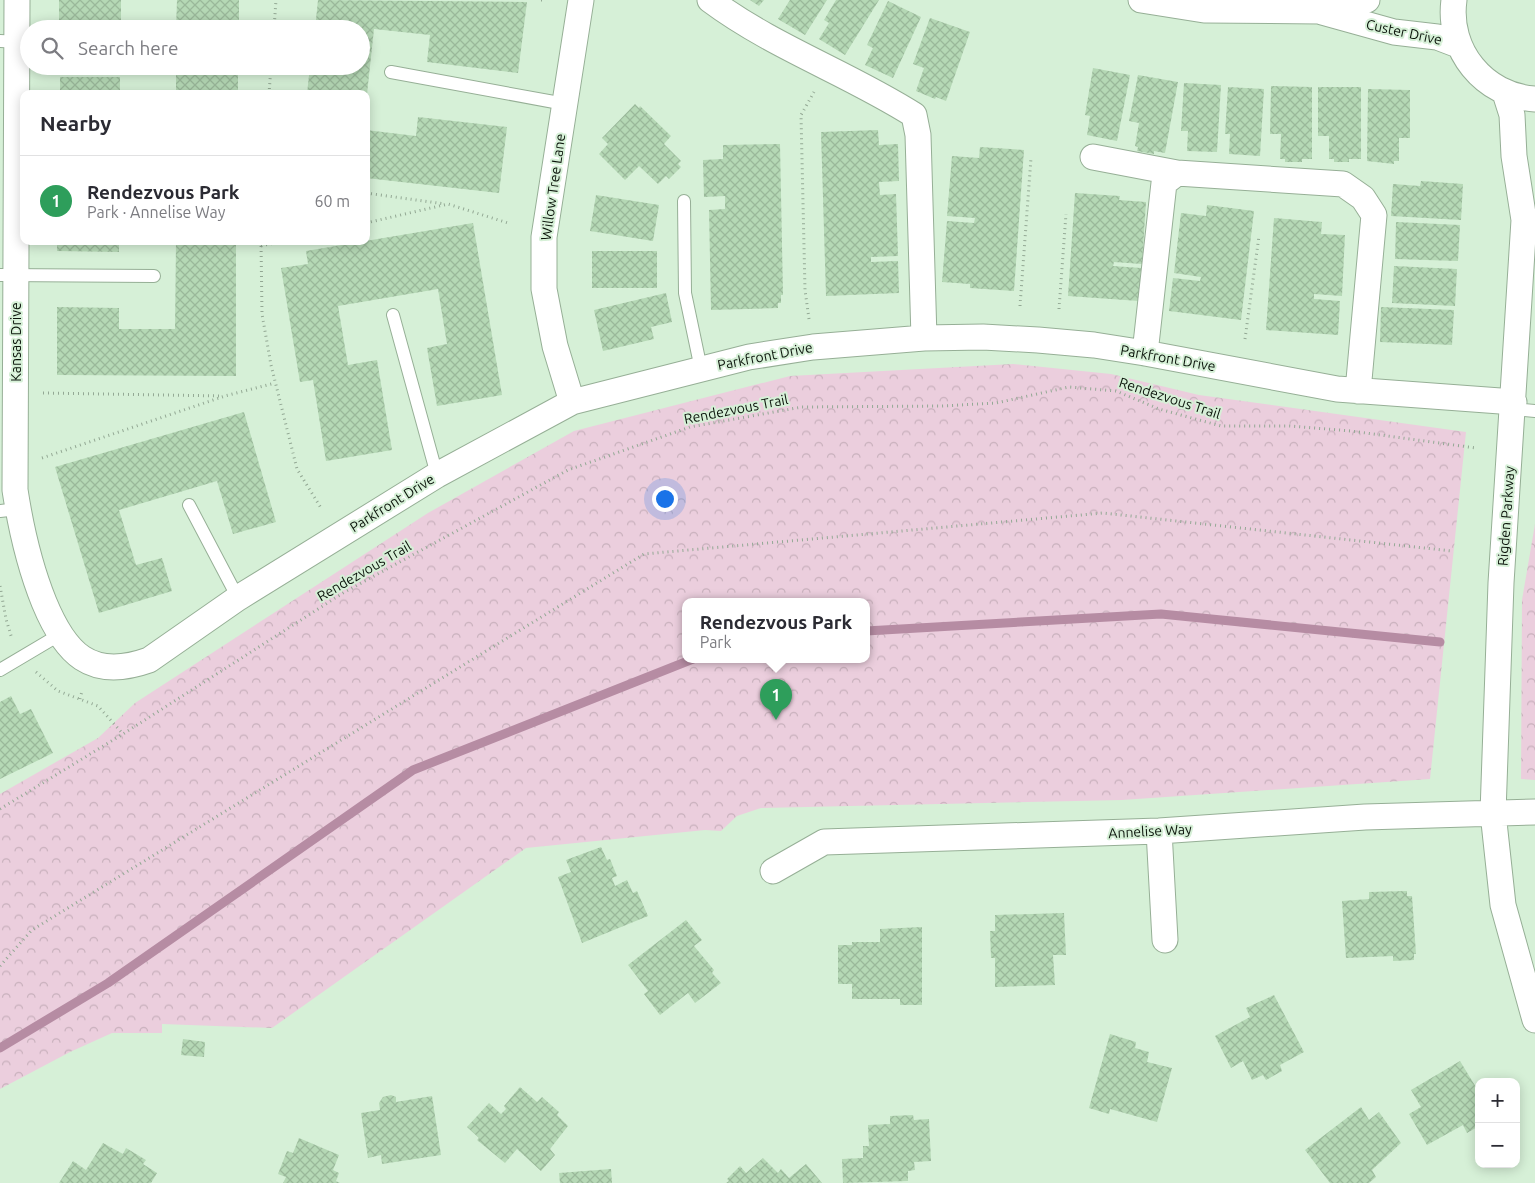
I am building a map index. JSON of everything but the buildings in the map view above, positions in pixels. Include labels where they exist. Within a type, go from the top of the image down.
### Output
[{"type":"street","name":"Kansas Drive","points":[[17,0],[8,275],[15,490],[9,510],[24,542],[36,580],[59,635],[69,648],[90,663]]},
{"type":"street","name":"Willow Tree Lane","points":[[572,402],[554,346],[544,289],[544,237],[581,0]]},
{"type":"street","points":[[710,0],[738,21],[827,69],[882,95],[914,115],[918,136],[924,338]]},
{"type":"street","name":"Custer Drive","points":[[1141,0],[1204,10],[1320,11],[1366,0]]},
{"type":"street","points":[[1454,0],[1454,24],[1458,45],[1470,65],[1485,81],[1505,93],[1535,99]]},
{"type":"street","name":"Custer Drive","points":[[1320,11],[1394,32],[1437,37],[1458,45]]},
{"type":"street","name":"Rigden Parkway","points":[[1505,93],[1512,115],[1514,156],[1524,220],[1521,408],[1501,583],[1493,813],[1503,905],[1535,1020]]},
{"type":"street","points":[[1093,157],[1177,173],[1343,184],[1363,198],[1374,215],[1358,391]]},
{"type":"street","points":[[1145,353],[1164,183],[1177,173]]},
{"type":"street","name":"Rigden Parkway","points":[[1524,220],[1535,182]]},
{"type":"street","name":"Parkfront Drive","points":[[90,663],[114,668],[133,666],[149,660],[238,598],[437,475],[572,402],[749,357],[812,346],[924,338],[983,337],[1038,340],[1094,345],[1145,353],[1336,389],[1521,408]]},
{"type":"street","name":"Annelise Way","points":[[773,871],[824,842],[1159,832],[1365,817],[1535,812]]},
{"type":"street","points":[[1159,832],[1165,940]]},
{"type":"lane","points":[[391,72],[565,104]]},
{"type":"lane","points":[[684,201],[685,293],[701,369]]},
{"type":"lane","points":[[8,275],[154,276]]},
{"type":"lane","points":[[393,315],[437,475]]},
{"type":"lane","points":[[189,505],[238,598]]},
{"type":"lane","points":[[0,670],[59,635]]},
{"type":"path","points":[[275,20],[276,0]]},
{"type":"path","points":[[809,323],[805,290],[801,115],[827,69]]},
{"type":"path","points":[[269,90],[270,75]]},
{"type":"path","points":[[1020,306],[1031,158]]},
{"type":"path","points":[[370,194],[448,204],[508,223]]},
{"type":"path","points":[[370,222],[448,204]]},
{"type":"path","points":[[1059,309],[1066,214]]},
{"type":"path","points":[[1245,339],[1259,236]]},
{"type":"path","points":[[265,245],[261,246],[262,314],[276,383],[297,469],[321,508]]},
{"type":"path","points":[[42,459],[225,396],[276,383]]},
{"type":"path","name":"Rendezvous Trail","points":[[0,808],[123,734],[343,593],[568,470],[690,427],[802,407],[942,406],[996,403],[1069,387],[1116,391],[1159,409],[1221,426],[1290,426],[1342,430],[1476,448]]},
{"type":"path","points":[[42,393],[225,396]]},
{"type":"path","points":[[0,966],[32,930],[644,554],[1103,513],[1452,551]]},
{"type":"path","points":[[0,619],[6,619]]},
{"type":"path","points":[[80,699],[82,691]]},
{"type":"green space","points":[[1013,364],[1111,374],[1199,395],[1466,432],[1430,779],[1122,800],[761,808],[737,816],[721,831],[705,830],[526,848],[272,1028],[162,1024],[162,1033],[112,1033],[70,1052],[0,1089],[0,794],[98,738],[135,703],[428,513],[574,431],[790,376]]},
{"type":"green space","points":[[1535,524],[1535,780],[1521,779],[1522,600]]},
{"type":"waterway","points":[[870,631],[1161,614],[1440,642]]},
{"type":"waterway","points":[[0,1048],[108,983],[413,770],[683,663]]},
{"type":"place","name":"Rendezvous Park","points":[[776,720]]}]
